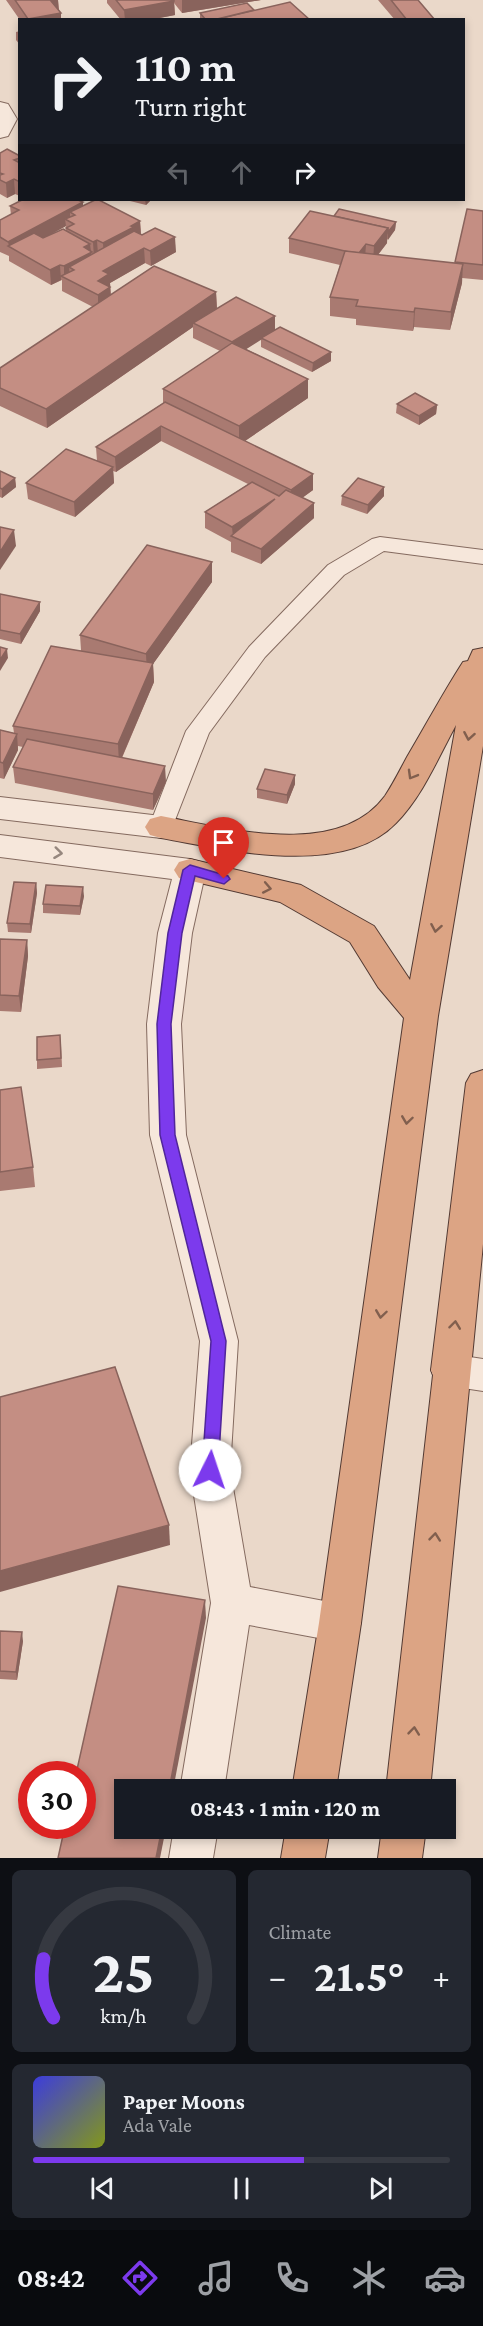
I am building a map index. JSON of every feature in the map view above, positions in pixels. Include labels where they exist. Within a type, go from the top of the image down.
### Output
[{"type":"highway","points":[[161,827],[229,840],[281,845],[328,843],[367,830],[384,818],[397,802],[483,652]]},
{"type":"highway","points":[[316,1779],[340,1623],[421,1016],[483,657]]},
{"type":"highway","points":[[190,870],[289,893],[362,933],[390,978],[421,1016]]},
{"type":"highway","points":[[409,1779],[453,1371],[466,1372],[483,1083]]},
{"type":"highway","points":[[303,1858],[306,1839]]},
{"type":"highway","points":[[400,1858],[403,1839]]},
{"type":"street","points":[[0,109],[6,119],[0,131]]},
{"type":"street","points":[[0,808],[161,827]]},
{"type":"street","points":[[0,846],[190,870],[175,933],[164,1024],[168,1135],[219,1341],[210,1470],[232,1603],[204,1779]]},
{"type":"street","points":[[232,1603],[340,1623]]},
{"type":"street","points":[[191,1858],[194,1839]]},
{"type":"lane","points":[[161,827],[198,731],[257,652],[336,570],[380,544],[483,557]]},
{"type":"building","points":[[15,0],[57,0],[51,1],[61,13],[27,18]]},
{"type":"building","points":[[116,0],[174,0],[174,1],[124,10]]},
{"type":"building","points":[[391,0],[418,0],[433,18],[405,18]]},
{"type":"building","points":[[290,2],[308,18],[222,18]]},
{"type":"building","points":[[247,3],[254,10],[221,18],[204,18],[200,13]]},
{"type":"building","points":[[7,149],[18,155],[18,159],[14,160],[18,162],[18,181],[14,179],[6,183],[0,180],[0,175],[3,174],[0,173],[0,153]]},
{"type":"building","points":[[20,201],[83,202],[8,242],[0,237],[0,220],[19,210],[10,206]]},
{"type":"building","points":[[93,201],[101,201],[140,221],[131,226],[134,227],[103,243],[97,240],[93,242],[66,228],[74,224],[65,219],[75,215],[70,212]]},
{"type":"building","points":[[339,209],[396,222],[388,232],[388,228],[334,216]]},
{"type":"building","points":[[467,209],[483,211],[483,265],[455,262]]},
{"type":"building","points":[[310,211],[388,228],[374,246],[366,244],[359,253],[289,238]]},
{"type":"building","points":[[155,228],[175,237],[150,251],[144,248],[103,271],[109,274],[98,281],[110,287],[98,295],[61,276],[74,270],[69,267],[134,231],[142,235]]},
{"type":"building","points":[[63,229],[90,244],[84,247],[92,252],[64,266],[60,265],[50,270],[8,246],[34,233],[43,238]]},
{"type":"building","points":[[345,251],[463,264],[451,312],[415,308],[414,312],[356,306],[358,300],[330,297]]},
{"type":"building","points":[[154,266],[216,292],[46,409],[0,388],[0,368]]},
{"type":"building","points":[[236,297],[275,316],[232,342],[193,323]]},
{"type":"building","points":[[280,327],[331,352],[313,363],[261,338]]},
{"type":"building","points":[[232,343],[308,379],[239,426],[163,389]]},
{"type":"building","points":[[415,393],[437,405],[419,416],[397,404]]},
{"type":"building","points":[[165,402],[313,474],[291,490],[161,426],[115,457],[96,447]]},
{"type":"building","points":[[66,449],[113,467],[74,502],[26,483]]},
{"type":"building","points":[[0,471],[15,478],[2,489],[0,488]]},
{"type":"building","points":[[358,478],[384,487],[368,505],[342,496]]},
{"type":"building","points":[[252,482],[279,496],[286,490],[314,503],[261,549],[231,536],[275,499],[232,527],[205,512]]},
{"type":"building","points":[[0,527],[14,530],[0,552]]},
{"type":"building","points":[[147,545],[212,562],[146,654],[80,635]]},
{"type":"building","points":[[0,594],[40,602],[20,634],[0,630]]},
{"type":"building","points":[[51,646],[153,663],[118,744],[13,726]]},
{"type":"building","points":[[0,647],[7,649],[0,660]]},
{"type":"building","points":[[0,730],[17,734],[3,763],[0,762]]},
{"type":"building","points":[[27,739],[165,766],[153,794],[13,767]]},
{"type":"building","points":[[265,769],[295,775],[287,795],[257,789]]},
{"type":"building","points":[[14,882],[36,883],[30,924],[7,923]]},
{"type":"building","points":[[46,885],[83,887],[80,906],[43,904]]},
{"type":"building","points":[[0,939],[27,940],[19,996],[0,995]]},
{"type":"building","points":[[60,1035],[61,1058],[37,1060],[37,1037]]},
{"type":"building","points":[[21,1087],[33,1167],[0,1172],[0,1090]]},
{"type":"building","points":[[115,1367],[169,1525],[0,1571],[0,1397]]},
{"type":"building","points":[[118,1586],[205,1600],[171,1779],[114,1779],[114,1839],[160,1839],[156,1858],[58,1858],[62,1839],[96,1839],[96,1761],[79,1761]]},
{"type":"building","points":[[0,1631],[22,1632],[16,1672],[0,1671]]},
{"type":"route","points":[[210,1470],[219,1341],[168,1135],[164,1024],[175,933],[190,870],[224,879]]}]
